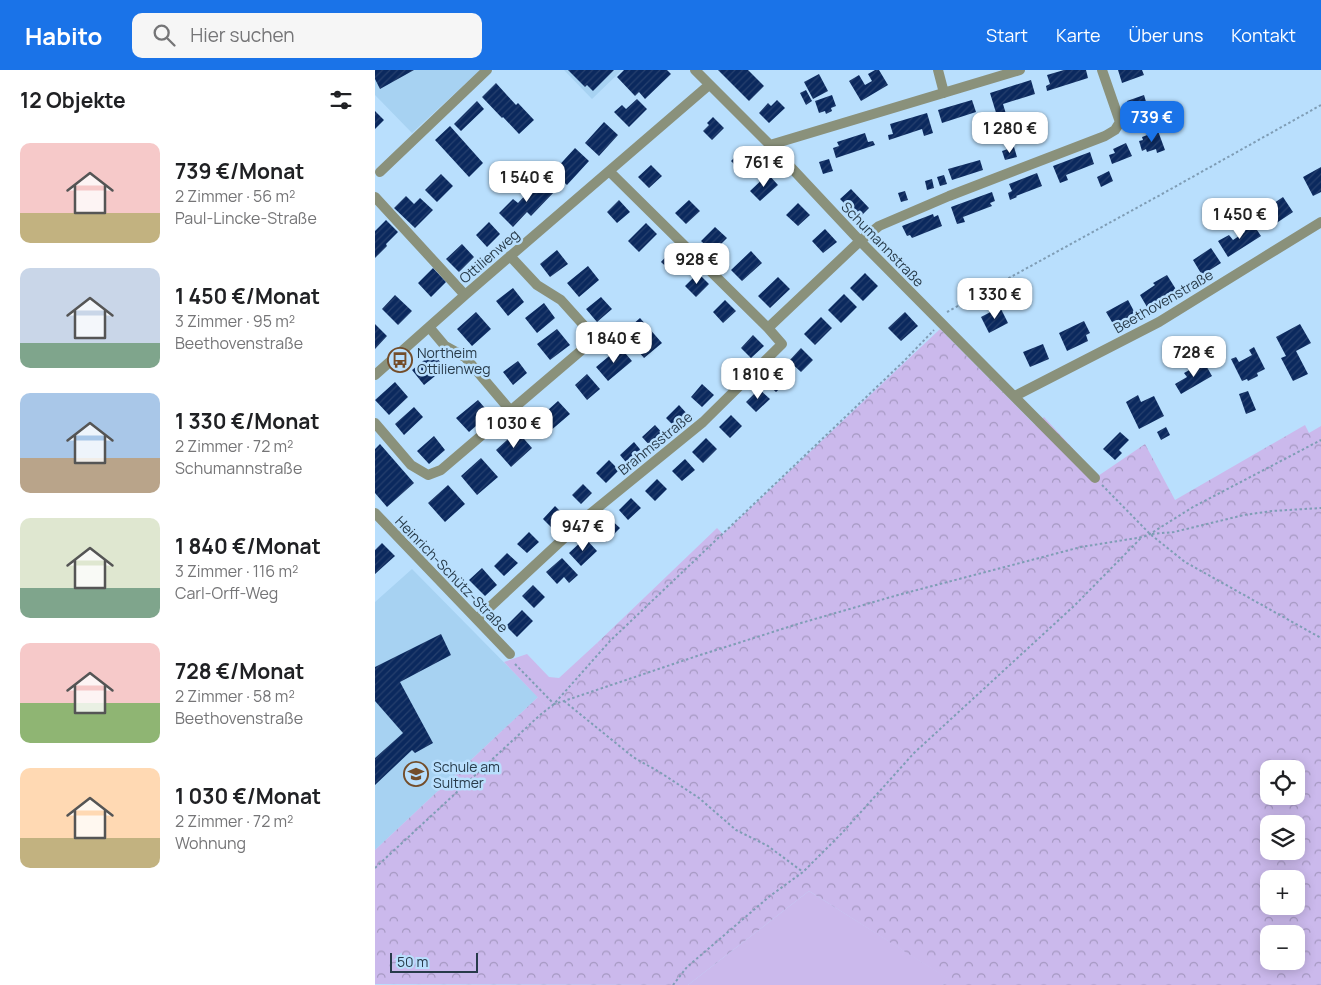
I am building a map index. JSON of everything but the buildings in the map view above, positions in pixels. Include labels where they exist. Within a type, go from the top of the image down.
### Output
[{"type":"street","points":[[380,172],[487,70]]},
{"type":"street","name":"Schumannstraße","points":[[695,70],[770,145],[860,241],[1095,478]]},
{"type":"street","points":[[938,70],[944,93]]},
{"type":"street","points":[[770,145],[1020,70]]},
{"type":"street","points":[[609,171],[768,328],[860,241],[879,226],[949,196],[1105,136],[1115,130],[1120,122],[1102,70]]},
{"type":"street","name":"Ottilienweg","points":[[377,371],[709,84]]},
{"type":"street","points":[[375,197],[465,295]]},
{"type":"street","name":"Beethovenstraße","points":[[1015,396],[1159,322],[1321,222]]},
{"type":"street","points":[[375,423],[411,465],[428,475],[441,470],[590,343],[588,330],[561,300],[537,285],[510,256]]},
{"type":"street","points":[[429,327],[445,346],[465,357],[511,410]]},
{"type":"street","name":"Brahmsstraße","points":[[477,619],[590,514],[703,422],[782,344],[768,328]]},
{"type":"street","name":"Heinrich-Schütz-Straße","points":[[375,514],[510,654]]},
{"type":"path","points":[[375,868],[554,704],[610,641],[903,362],[939,320],[1321,105]]},
{"type":"path","points":[[554,704],[703,654],[898,595],[1081,546],[1143,537],[1193,508],[1321,440]]},
{"type":"path","points":[[1095,478],[1150,534],[1185,562],[1321,638]]},
{"type":"path","points":[[1150,534],[1174,532],[1244,515],[1321,508]]},
{"type":"path","points":[[673,985],[687,967],[770,896],[803,872],[914,753],[1075,605],[1143,537]]},
{"type":"path","points":[[517,664],[554,704]]},
{"type":"path","points":[[564,701],[633,757],[699,798],[736,830],[768,846],[803,872]]},
{"type":"shaded area","points":[[375,70],[480,70],[412,133],[375,95]]},
{"type":"shaded area","points":[[564,70],[622,70],[592,99]]},
{"type":"shaded area","name":"Schule am Sultmer","points":[[412,569],[538,697],[375,850],[375,602]]},
{"type":"green space","points":[[940,329],[1035,425],[1044,417],[1098,476],[1145,444],[1175,500],[1305,425],[1309,433],[1321,426],[1321,985],[943,985],[948,979],[809,891],[688,985],[375,984],[375,850],[538,697],[549,709],[603,651],[597,643],[717,528],[723,534]]},
{"type":"green space","points":[[597,643],[603,651],[549,709],[504,662],[527,654],[549,677],[559,678]]},
{"type":"green space","points":[[809,891],[949,979],[943,985],[688,985]]},
{"type":"place","name":"Northeim Ottilienweg","points":[[400,360]]},
{"type":"place","name":"Schule am Sultmer","points":[[416,774]]}]
